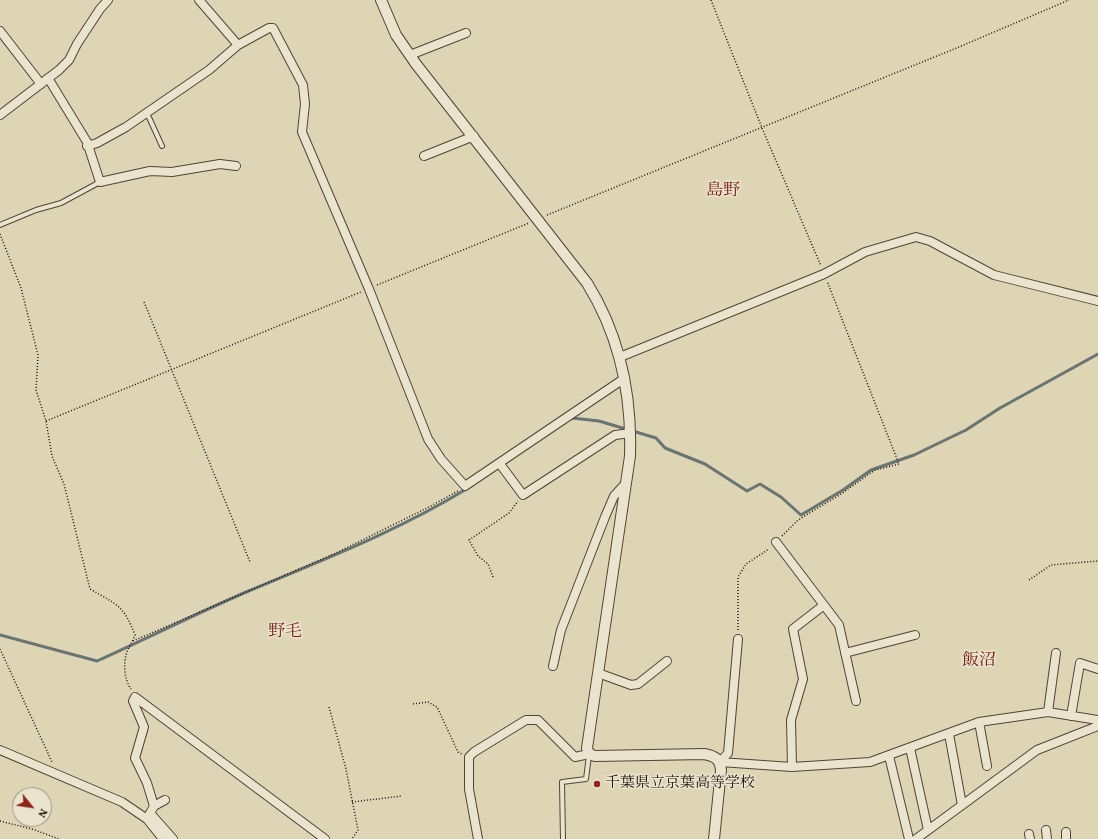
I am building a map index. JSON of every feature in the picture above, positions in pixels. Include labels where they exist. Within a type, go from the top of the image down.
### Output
[{"type":"street","points":[[199,0],[238,45]]},
{"type":"street","points":[[381,0],[396,35],[410,55],[587,283],[599,302],[620,357],[629,405],[631,433],[626,483],[587,748],[589,754]]},
{"type":"street","points":[[0,115],[41,84],[69,60],[77,44],[104,1]]},
{"type":"street","points":[[87,146],[97,143],[146,113],[209,70],[238,45],[269,28],[273,28],[303,85],[304,104],[302,132],[369,289],[428,439],[441,459],[465,486],[500,464],[625,378]]},
{"type":"street","points":[[0,31],[41,84]]},
{"type":"street","points":[[410,55],[466,33]]},
{"type":"street","points":[[48,78],[87,142],[87,146],[100,182],[150,171],[172,172],[220,164],[236,166]]},
{"type":"street","points":[[424,156],[474,136]]},
{"type":"street","points":[[620,357],[824,274],[865,252],[916,237],[930,241],[994,276],[1098,302]]},
{"type":"street","points":[[500,464],[523,495],[615,435],[631,433]]},
{"type":"street","points":[[553,666],[561,630],[604,517],[614,496],[626,483]]},
{"type":"street","points":[[776,542],[839,625],[856,701]]},
{"type":"street","points":[[792,767],[791,720],[803,679],[792,630],[824,605]]},
{"type":"street","points":[[845,653],[915,635]]},
{"type":"street","points":[[714,839],[721,770],[720,762],[728,753],[738,639]]},
{"type":"street","points":[[1048,712],[1056,653]]},
{"type":"street","points":[[598,673],[631,685],[638,684],[668,661]]},
{"type":"street","points":[[1071,716],[1080,663],[1098,669]]},
{"type":"street","points":[[163,839],[150,812],[147,783],[135,758],[144,727],[133,701],[135,696],[325,839]]},
{"type":"street","points":[[478,839],[469,789],[469,757],[474,752],[526,720],[538,720],[575,757],[589,754],[595,756],[704,754],[713,756],[720,762],[792,767],[870,762],[979,722],[1048,712],[1098,720]]},
{"type":"street","points":[[979,722],[987,766]]},
{"type":"street","points":[[916,839],[1037,750],[1098,726]]},
{"type":"street","points":[[949,734],[962,805]]},
{"type":"street","points":[[910,748],[928,830]]},
{"type":"street","points":[[0,750],[122,802],[150,812],[173,839]]},
{"type":"street","points":[[889,756],[909,839]]},
{"type":"street","points":[[150,812],[165,800]]},
{"type":"street","points":[[1046,830],[1047,839]]},
{"type":"lane","points":[[146,113],[162,146]]},
{"type":"lane","points":[[0,225],[36,210],[61,203],[100,182]]},
{"type":"lane","points":[[563,839],[562,782],[586,779],[589,754]]},
{"type":"path","points":[[711,0],[762,128],[824,274],[899,464],[875,470],[841,494],[798,520],[769,549],[746,564],[738,577],[738,639]]},
{"type":"path","points":[[46,422],[762,128],[1069,0]]},
{"type":"path","points":[[0,234],[21,288],[38,355],[36,390],[46,422],[52,456],[64,484],[90,589],[122,608],[129,619],[135,635],[127,650],[125,663],[128,686],[135,696]]},
{"type":"path","points":[[144,302],[250,562]]},
{"type":"path","points":[[133,641],[334,554],[429,507],[465,486]]},
{"type":"path","points":[[493,576],[488,564],[478,556],[469,540],[509,513],[523,495]]},
{"type":"path","points":[[1029,580],[1051,566],[1098,561]]},
{"type":"path","points":[[0,648],[52,762],[55,774]]},
{"type":"path","points":[[413,704],[428,702],[437,707],[458,752],[469,757]]},
{"type":"path","points":[[329,707],[358,830],[352,839]]},
{"type":"path","points":[[352,802],[402,796]]},
{"type":"path","points":[[0,821],[32,829],[59,839]]},
{"type":"waterway","points":[[572,418],[599,421],[656,438],[665,448],[705,464],[747,491],[760,484],[781,497],[801,515],[843,490],[871,470],[914,455],[966,430],[1000,408],[1098,354]]},
{"type":"waterway","points":[[0,635],[97,661],[232,598],[389,531],[468,488]]},
{"type":"place","name":"千葉県立京葉高等学校","points":[[597,784]]},
{"type":"district","name":"島野","points":[[723,192]]},
{"type":"district","name":"野毛","points":[[285,633]]},
{"type":"district","name":"飯沼","points":[[979,662]]}]
